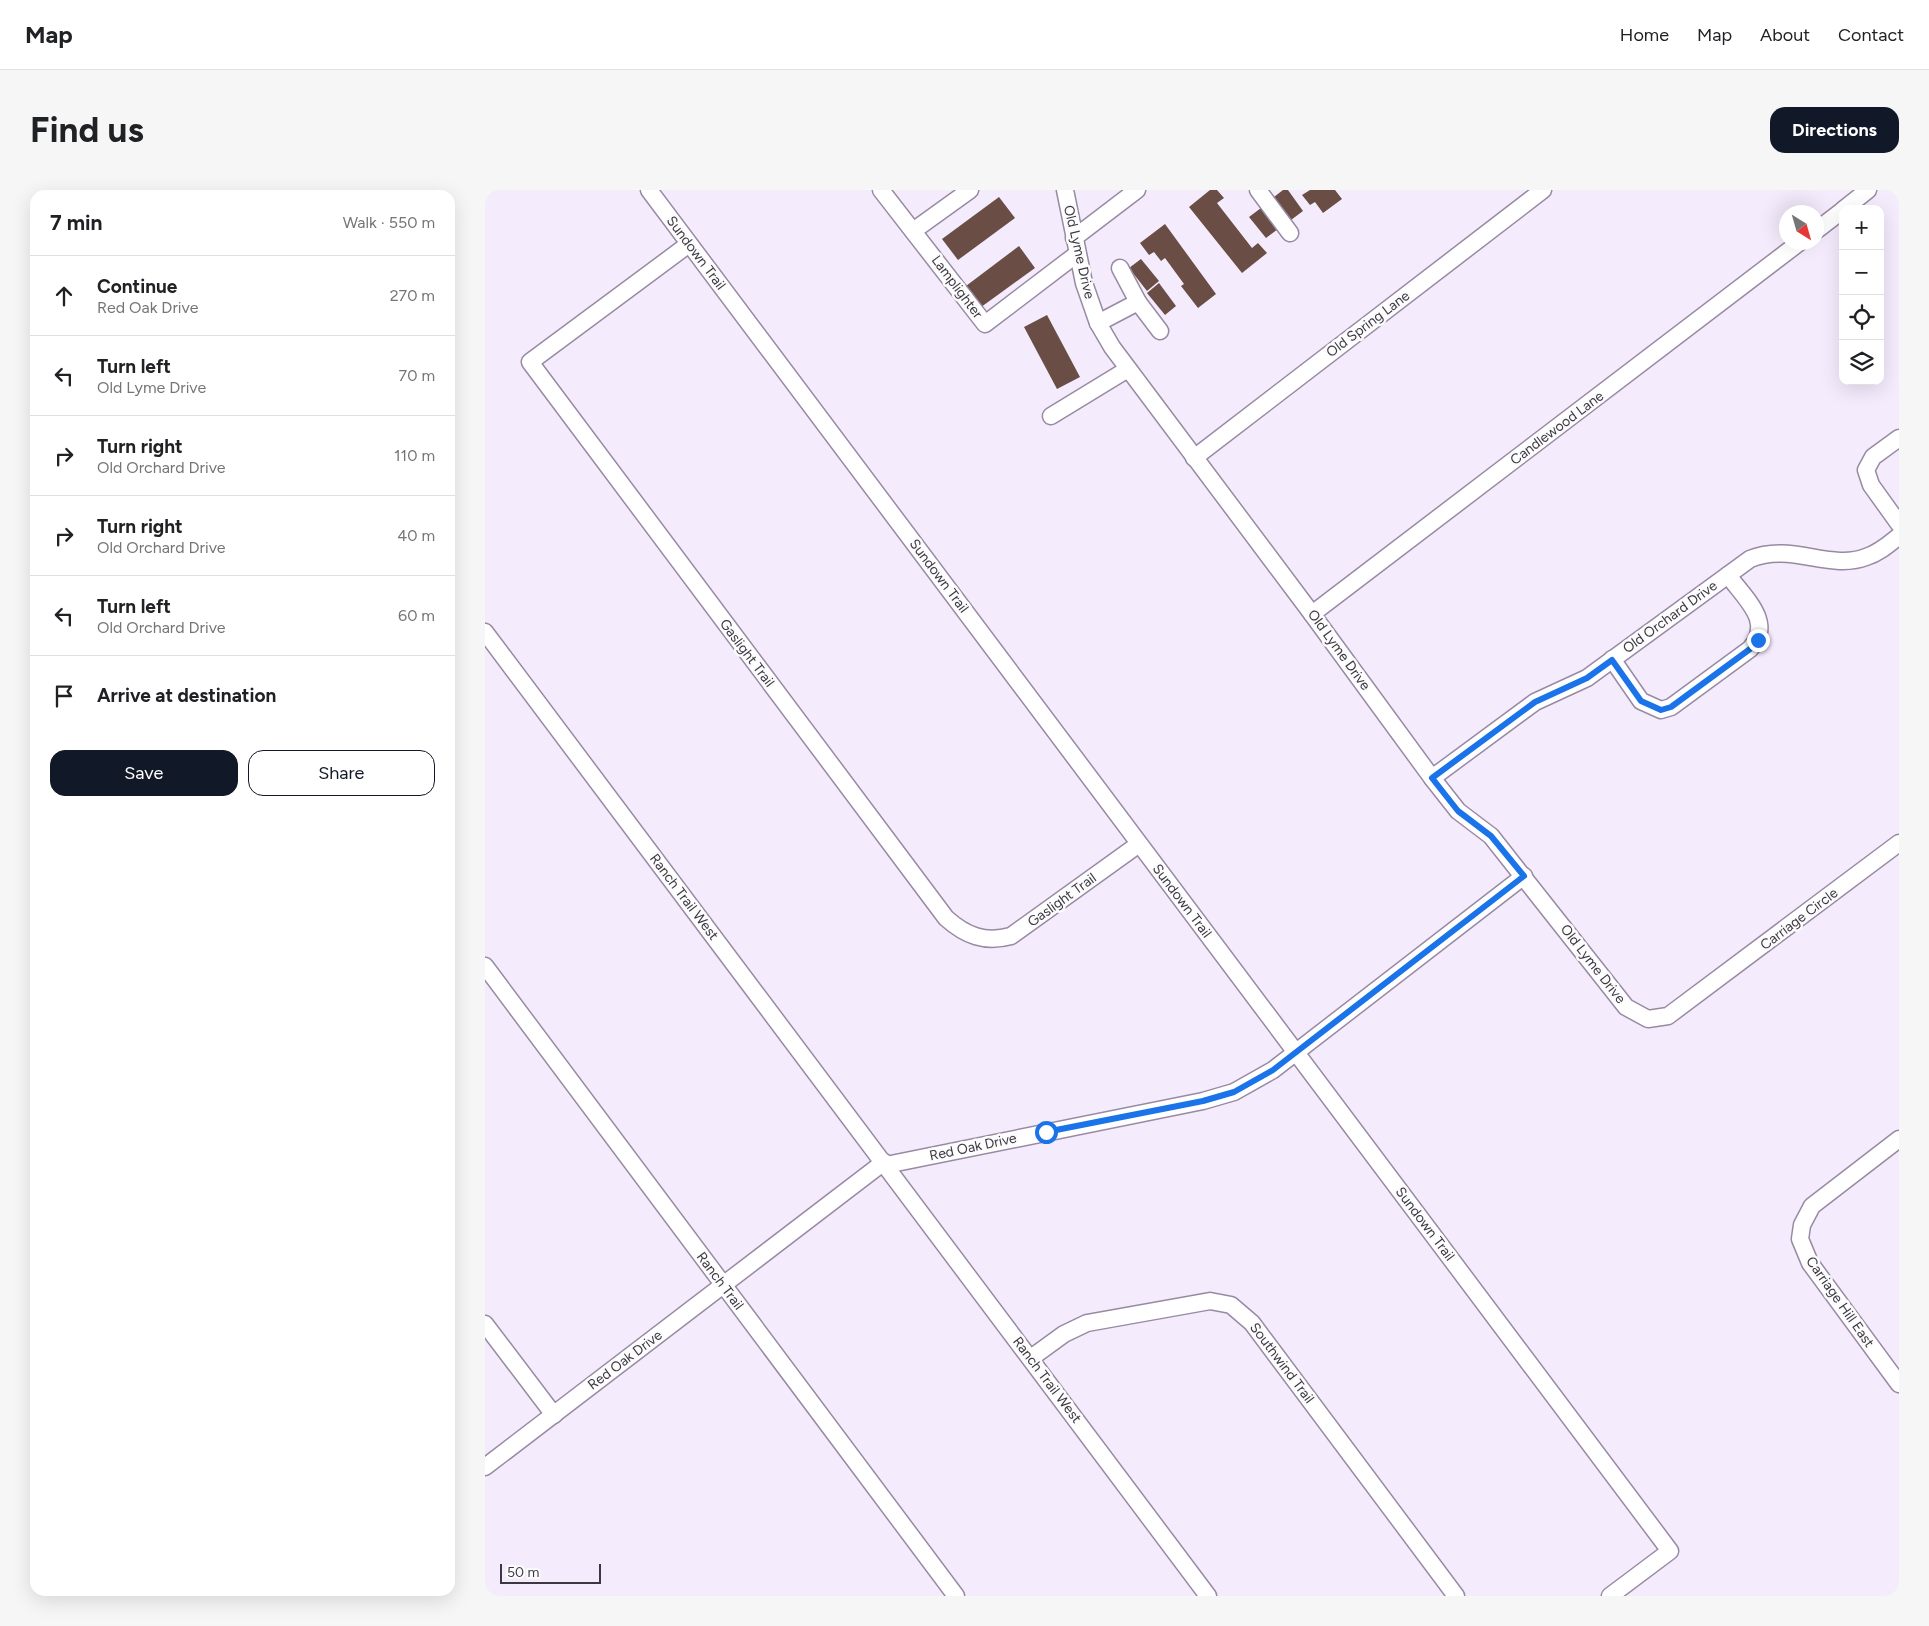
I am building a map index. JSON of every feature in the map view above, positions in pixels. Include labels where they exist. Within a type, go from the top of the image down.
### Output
[{"type":"street","name":"Sundown Trail","points":[[649,190],[1670,1551],[1610,1596]]},
{"type":"street","name":"Lamplighter","points":[[881,190],[985,324],[1075,246]]},
{"type":"street","points":[[913,231],[970,190]]},
{"type":"street","name":"Old Lyme Drive","points":[[1065,190],[1075,246],[1090,304],[1098,322],[1129,369],[1194,458],[1458,811],[1491,836],[1625,1007],[1648,1019],[1659,1019],[1668,1016],[1699,993]]},
{"type":"street","points":[[1075,246],[1137,190]]},
{"type":"street","points":[[1258,190],[1291,233]]},
{"type":"street","name":"Old Spring Lane","points":[[1194,458],[1543,190]]},
{"type":"street","points":[[1848,205],[1868,190]]},
{"type":"street","points":[[1824,224],[1839,212]]},
{"type":"street","name":"Gaslight Trail","points":[[689,244],[530,362],[798,721],[946,918],[971,936],[984,940],[998,940],[1011,936],[1139,844]]},
{"type":"street","name":"Candlewood Lane","points":[[1312,614],[1790,250]]},
{"type":"street","points":[[1120,268],[1137,302],[1160,331]]},
{"type":"street","points":[[1098,322],[1137,302]]},
{"type":"street","points":[[1051,416],[1129,369]]},
{"type":"street","points":[[1899,438],[1873,457],[1866,470],[1871,485],[1899,524]]},
{"type":"street","name":"Old Orchard Drive","points":[[1432,778],[1535,702],[1587,678],[1750,559],[1771,553],[1790,553],[1839,561],[1865,558],[1879,552],[1899,536]]},
{"type":"street","name":"Old Orchard Drive","points":[[1612,660],[1641,701],[1661,710],[1671,707],[1750,649],[1758,640],[1761,630],[1758,616],[1728,575]]},
{"type":"street","name":"Ranch Trail West","points":[[485,632],[1208,1596]]},
{"type":"street","name":"Carriage Circle","points":[[1699,993],[1899,844]]},
{"type":"street","name":"Red Oak Drive","points":[[485,1467],[885,1163],[1203,1101],[1234,1092],[1297,1053],[1373,995],[1430,947],[1524,876]]},
{"type":"street","name":"Ranch Trail","points":[[485,966],[956,1596]]},
{"type":"street","name":"Carriage Hill East","points":[[1899,1139],[1812,1206],[1802,1225],[1800,1239],[1810,1263],[1899,1384]]},
{"type":"street","name":"Southwind Trail","points":[[1031,1358],[1064,1334],[1087,1324],[1210,1301],[1231,1305],[1252,1323],[1456,1596]]},
{"type":"street","points":[[485,1324],[554,1415]]},
{"type":"building","points":[[1210,190],[1217,190],[1224,198],[1217,203],[1252,248],[1258,243],[1267,253],[1242,273],[1189,207]]},
{"type":"building","points":[[1283,190],[1288,190],[1303,211],[1291,220],[1274,197]]},
{"type":"building","points":[[1310,190],[1335,190],[1342,199],[1323,213],[1315,202],[1310,205],[1302,195]]},
{"type":"building","points":[[999,197],[1015,218],[958,260],[942,239]]},
{"type":"building","points":[[1261,208],[1278,229],[1266,238],[1249,217]]},
{"type":"building","points":[[1165,224],[1216,294],[1198,308],[1181,286],[1184,284],[1165,258],[1161,261],[1154,252],[1149,255],[1140,243]]},
{"type":"building","points":[[1019,246],[1035,268],[977,310],[962,289]]},
{"type":"building","points":[[1141,259],[1159,281],[1147,291],[1129,268]]},
{"type":"building","points":[[1159,283],[1176,306],[1165,315],[1147,293]]},
{"type":"building","points":[[1047,315],[1080,377],[1057,389],[1024,327]]},
{"type":"route","points":[[1046,1132],[1203,1101],[1234,1092],[1273,1070],[1373,995],[1430,947],[1524,876],[1491,836],[1458,811],[1432,778],[1535,702],[1587,678],[1612,660],[1641,701],[1661,710],[1671,707],[1750,649],[1758,640]]}]
